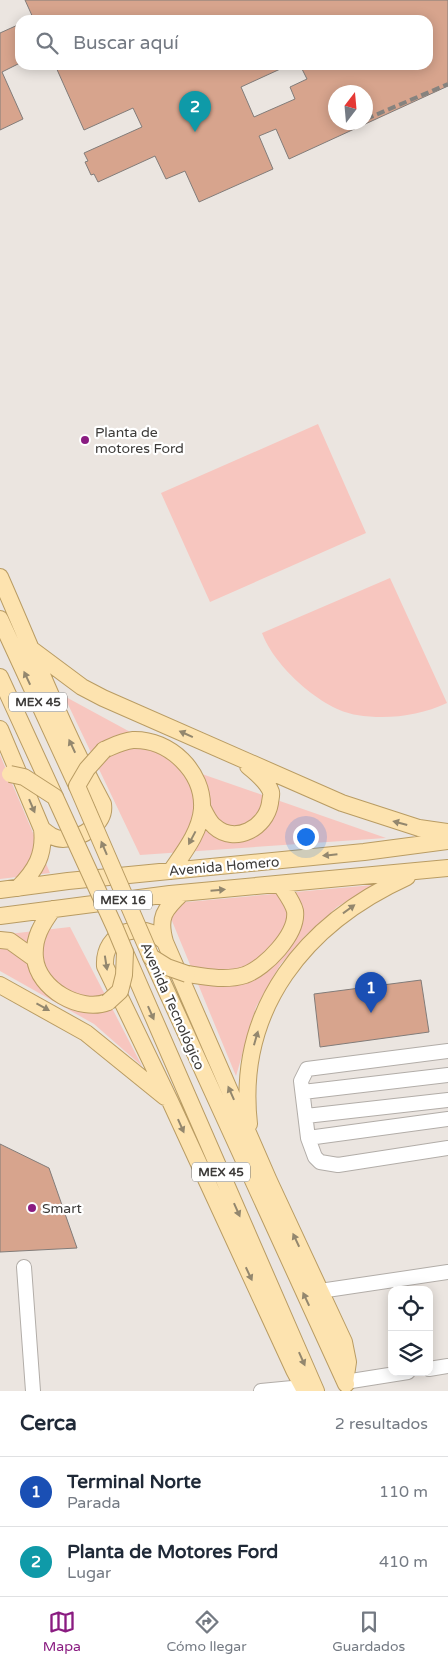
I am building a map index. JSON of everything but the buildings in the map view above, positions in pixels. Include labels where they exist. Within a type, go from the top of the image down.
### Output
[{"type":"main road","points":[[0,577],[51,701],[75,753],[103,804],[104,811],[99,822],[72,838],[61,840],[42,829]]},
{"type":"main road","name":"Avenida Tecnológico","points":[[0,619],[77,786],[151,957],[346,1387]]},
{"type":"main road","points":[[31,649],[89,690],[342,803],[383,818],[419,828],[448,832]]},
{"type":"main road","name":"Avenida Tecnológico","points":[[0,677],[125,952],[309,1390]]},
{"type":"main road","points":[[0,729],[42,829],[43,841],[37,866],[18,888]]},
{"type":"main road","points":[[77,786],[87,769],[104,750],[118,743],[132,740],[146,741],[166,748],[183,760],[194,775],[200,788],[202,807],[195,832],[165,871]]},
{"type":"main road","points":[[202,807],[214,827],[230,833],[252,831],[261,824],[269,808],[271,793],[262,778],[244,763],[219,749]]},
{"type":"main road","points":[[5,774],[24,777],[55,797]]},
{"type":"main road","name":"Avenida Homero","points":[[0,890],[165,871],[364,852],[448,841]]},
{"type":"main road","name":"Avenida Homero","points":[[0,916],[176,893],[448,868]]},
{"type":"main road","points":[[251,1138],[246,1087],[249,1061],[258,1031],[273,995],[298,955],[325,927],[353,905],[419,871]]},
{"type":"main road","points":[[151,957],[167,967],[187,974],[210,978],[230,978],[246,975],[274,954],[287,938],[294,921],[295,911],[280,884]]},
{"type":"main road","points":[[176,893],[162,918],[161,928],[165,942],[347,1353],[346,1387]]},
{"type":"main road","points":[[53,909],[38,935],[35,959],[43,978],[55,990],[71,1000],[98,1006],[116,996],[123,983],[125,952]]},
{"type":"main road","points":[[165,942],[151,931],[141,929],[117,936],[108,945],[104,956],[105,966],[309,1390]]},
{"type":"main road","points":[[0,940],[10,941],[35,959]]},
{"type":"main road","points":[[0,985],[86,1033],[170,1100]]},
{"type":"street","points":[[448,1051],[307,1069],[301,1081],[308,1138],[315,1157],[327,1165],[338,1165],[448,1148]]},
{"type":"street","points":[[303,1092],[448,1075]]},
{"type":"street","points":[[306,1116],[448,1100]]},
{"type":"street","points":[[308,1138],[448,1119]]},
{"type":"street","points":[[24,1267],[33,1391]]},
{"type":"street","points":[[320,1291],[448,1272]]},
{"type":"street","points":[[433,1368],[448,1366]]},
{"type":"street","points":[[346,1387],[391,1376]]},
{"type":"street","points":[[261,1391],[309,1390]]},
{"type":"shaded area","points":[[318,424],[366,533],[210,602],[161,493]]},
{"type":"shaded area","points":[[390,578],[447,703],[414,714],[391,717],[357,715],[343,711],[315,696],[288,672],[268,646],[262,633]]},
{"type":"shaded area","points":[[64,696],[145,740],[182,748],[199,773],[386,838],[140,855]]},
{"type":"shaded area","points":[[0,755],[50,873],[0,879]]},
{"type":"shaded area","points":[[373,885],[337,907],[306,935],[280,965],[256,1007],[236,1076],[165,904]]},
{"type":"shaded area","points":[[70,927],[142,1066],[94,1024],[0,971],[0,935]]},
{"type":"railway","points":[[373,116],[448,84]]},
{"type":"place","name":"Planta de Motores Ford","points":[[195,132]]},
{"type":"place","name":"Planta de motores Ford","points":[[85,440]]},
{"type":"place","name":"Terminal Norte","points":[[371,1013]]},
{"type":"place","name":"Smart","points":[[32,1208]]}]
